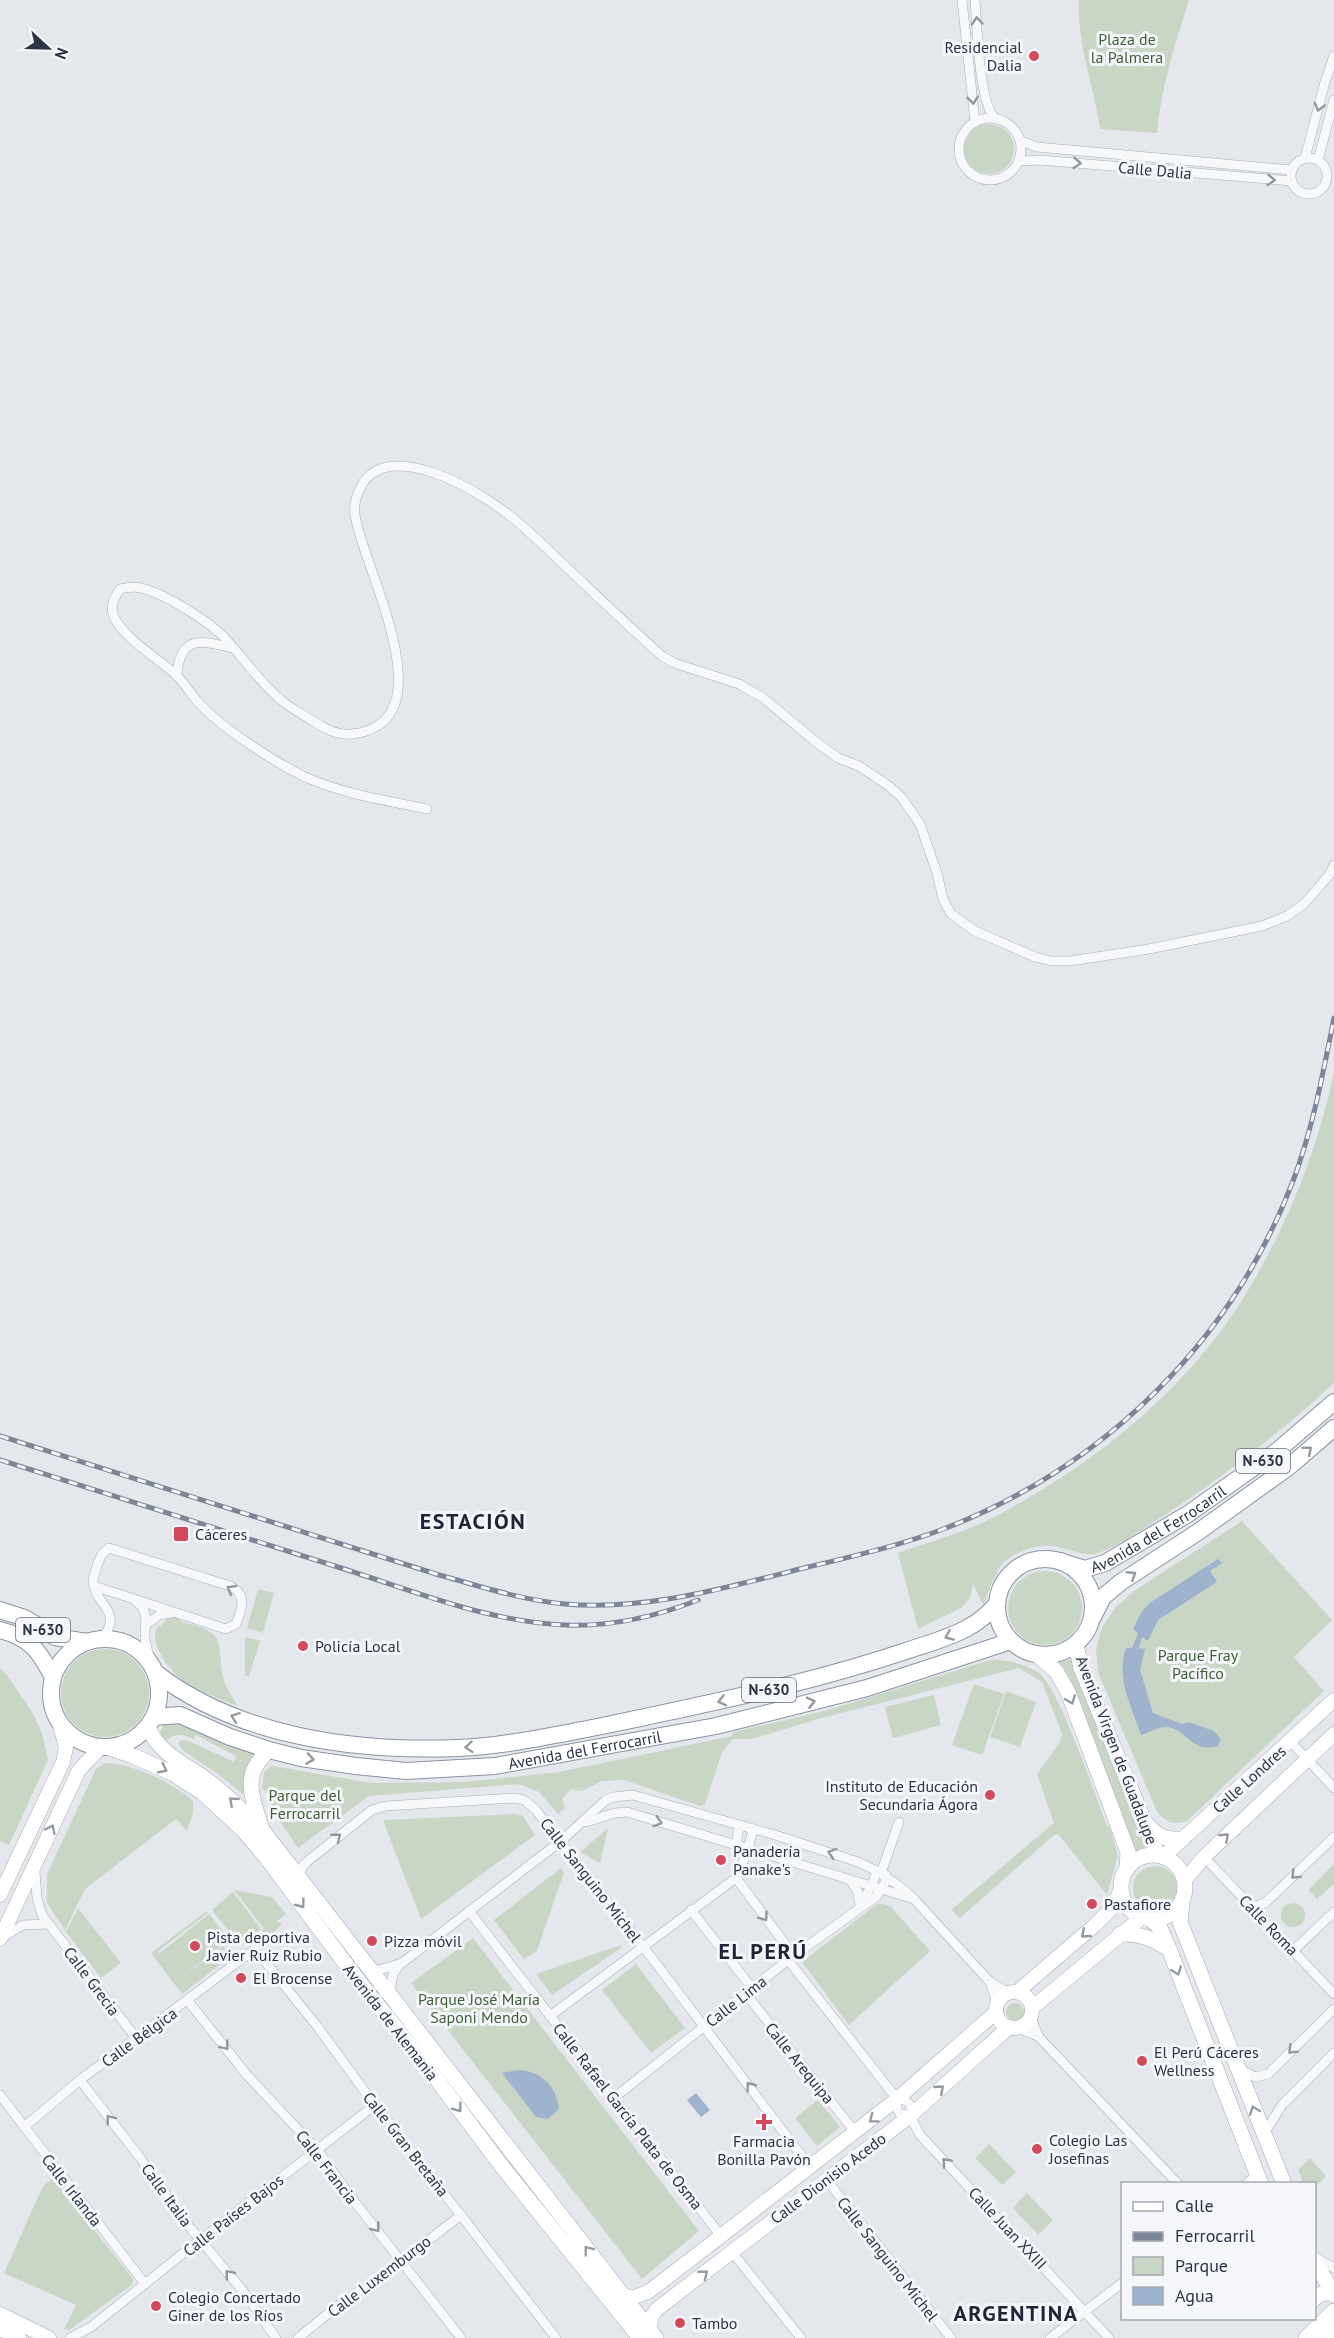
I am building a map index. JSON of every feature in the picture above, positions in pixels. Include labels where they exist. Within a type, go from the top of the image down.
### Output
[{"type":"highway","name":"Avenida del Ferrocarril","points":[[1060,1561],[1085,1569],[1114,1558],[1197,1508],[1277,1451],[1334,1402]]},
{"type":"highway","name":"Avenida del Ferrocarril","points":[[1093,1617],[1103,1596],[1290,1466],[1334,1428]]},
{"type":"highway","name":"N-630","points":[[997,1604],[1001,1587],[1006,1579],[1023,1564],[1045,1559],[1060,1561]]},
{"type":"highway","points":[[1060,1561],[1073,1568],[1089,1586],[1093,1617]]},
{"type":"highway","name":"Avenida del Ferrocarril","points":[[153,1668],[192,1698],[213,1709],[276,1730],[358,1745],[459,1748],[527,1740],[632,1720],[712,1704],[842,1672],[942,1639],[970,1627],[985,1617],[997,1604]]},
{"type":"highway","points":[[997,1604],[1001,1626],[1011,1641],[1021,1649],[1036,1654],[1058,1654],[1076,1645]]},
{"type":"highway","name":"N-630","points":[[0,1610],[25,1618],[55,1637],[95,1641],[114,1640],[134,1647],[153,1668]]},
{"type":"highway","name":"N-630","points":[[1076,1645],[1088,1630],[1093,1617]]},
{"type":"highway","name":"N-630","points":[[0,1630],[26,1640],[36,1649],[53,1677]]},
{"type":"highway","name":"N-630","points":[[59,1722],[51,1696],[53,1677],[63,1660],[72,1651],[95,1641]]},
{"type":"highway","name":"Avenida del Ferrocarril","points":[[151,1722],[180,1715],[230,1737],[269,1750],[312,1760],[406,1770],[458,1769],[517,1763],[716,1726],[867,1688],[1011,1641]]},
{"type":"highway","points":[[59,1722],[82,1743],[104,1748],[129,1742],[151,1722],[160,1698],[153,1668]]},
{"type":"main road","name":"Avenida Virgen de Guadalupe","points":[[1076,1645],[1081,1668],[1141,1817],[1161,1855]]},
{"type":"main road","name":"Avenida Virgen de Guadalupe","points":[[1036,1654],[1056,1671],[1068,1692],[1128,1851],[1126,1869]]},
{"type":"main road","name":"Calle Londres","points":[[1161,1855],[1183,1839],[1334,1700]]},
{"type":"main road","points":[[0,1895],[63,1762],[66,1747],[59,1722]]},
{"type":"main road","name":"Avenida de Alemania","points":[[151,1722],[156,1744],[218,1788],[263,1831],[298,1879],[636,2311],[646,2335]]},
{"type":"main road","name":"Calle Londres","points":[[1185,1880],[1204,1857],[1334,1734]]},
{"type":"main road","points":[[0,1940],[79,1770],[104,1748]]},
{"type":"main road","name":"Avenida de Alemania","points":[[104,1748],[133,1755],[172,1773],[203,1793],[243,1830],[422,2060],[508,2176],[581,2263],[646,2335]]},
{"type":"main road","points":[[263,1831],[251,1794],[251,1777],[258,1761],[269,1750]]},
{"type":"main road","points":[[1141,1817],[1158,1835],[1183,1839]]},
{"type":"main road","points":[[1182,1903],[1169,1916],[1146,1919],[1120,1934],[1032,2012],[1023,2025],[1014,2028],[1000,2022],[997,2007],[1095,1925],[1113,1907],[1126,1869],[1140,1857],[1161,1855],[1175,1863],[1185,1880],[1186,1888],[1180,1922],[1283,2182]]},
{"type":"main road","points":[[1121,1889],[1126,1906],[1160,1928],[1255,2181]]},
{"type":"main road","points":[[1120,1934],[1147,1937],[1169,1949]]},
{"type":"main road","points":[[1013,1992],[1027,1997],[1032,2012]]},
{"type":"main road","name":"Calle Dionisio Acedo","points":[[624,2296],[634,2297],[648,2292],[810,2167],[897,2099],[997,2007]]},
{"type":"main road","name":"Calle Dionisio Acedo","points":[[646,2335],[652,2316],[657,2309],[910,2116],[1014,2028]]},
{"type":"main road","points":[[1316,2262],[1333,2293],[1316,2297]]},
{"type":"main road","points":[[581,2263],[622,2309],[636,2311],[657,2309]]},
{"type":"main road","points":[[636,2311],[638,2303],[648,2292]]},
{"type":"main road","points":[[1312,2333],[1334,2311]]},
{"type":"main road","points":[[0,2314],[49,2338]]},
{"type":"main road","points":[[0,2329],[19,2338]]},
{"type":"main road","points":[[1312,2333],[1334,2329]]},
{"type":"street","points":[[962,0],[975,122]]},
{"type":"street","points":[[975,0],[982,79],[987,106],[990,114],[1015,129],[1021,141],[1018,161],[1004,178],[978,179],[968,172],[961,161],[958,151],[960,139],[966,128],[975,122],[984,118],[995,118]]},
{"type":"street","points":[[1305,158],[1334,56]]},
{"type":"street","points":[[1318,160],[1334,100]]},
{"type":"street","name":"Calle Dalia","points":[[1021,141],[1037,147],[1292,170]]},
{"type":"street","points":[[1305,158],[1318,160],[1330,171],[1327,176],[1329,185],[1307,194],[1297,189],[1292,181],[1292,170],[1299,161],[1305,158]]},
{"type":"street","name":"Calle Dalia","points":[[1018,161],[1040,160],[1292,181]]},
{"type":"street","points":[[427,809],[335,790],[302,775],[236,734],[199,704],[177,675],[145,651],[120,626],[113,614],[112,602],[120,589],[135,587],[152,592],[200,618],[223,637],[281,701],[324,728],[349,735],[363,732],[380,724],[392,709],[398,680],[397,662],[383,602],[360,539],[355,513],[357,495],[363,483],[374,471],[392,465],[416,468],[450,479],[486,499],[522,526],[662,656],[674,663],[739,684],[762,697],[838,758],[859,766],[889,786],[902,798],[920,824],[951,914],[985,935],[1035,957],[1051,961],[1070,961],[1149,949],[1262,926],[1287,916],[1304,904],[1330,874],[1334,864]]},
{"type":"street","points":[[177,675],[178,659],[183,648],[195,643],[213,643],[233,648]]},
{"type":"street","points":[[94,1586],[226,1629],[236,1624],[243,1606],[243,1598],[240,1592],[230,1586],[112,1548],[102,1552],[93,1578],[94,1586],[109,1612],[110,1627],[95,1641]]},
{"type":"street","points":[[109,1612],[116,1600],[123,1596]]},
{"type":"street","points":[[134,1599],[144,1610],[147,1623],[145,1636],[153,1668]]},
{"type":"street","points":[[147,1623],[159,1615],[173,1613]]},
{"type":"street","points":[[1290,1741],[1334,1788]]},
{"type":"street","points":[[627,1812],[627,1801],[633,1795]]},
{"type":"street","points":[[390,1995],[393,1974],[402,1963],[561,1841],[606,1800],[633,1795],[858,1862],[881,1873],[914,1899],[990,1982],[1013,1992]]},
{"type":"street","name":"Calle Sanguino Michel","points":[[298,1879],[302,1867],[309,1860],[372,1810],[386,1806],[514,1798],[524,1800],[535,1809],[643,1946],[810,2167]]},
{"type":"street","points":[[582,1823],[615,1813],[627,1812],[881,1891],[914,1899]]},
{"type":"street","points":[[881,1873],[899,1822]]},
{"type":"street","points":[[736,1847],[738,1832],[742,1826]]},
{"type":"street","points":[[550,2016],[736,1878],[753,1829]]},
{"type":"street","points":[[1252,1907],[1265,1903],[1334,1837]]},
{"type":"street","name":"Calle Roma","points":[[1204,1857],[1334,1994]]},
{"type":"street","name":"Calle Grecia","points":[[35,1864],[36,1898],[42,1914],[136,2038]]},
{"type":"street","points":[[881,1873],[886,1881],[881,1891]]},
{"type":"street","name":"Calle Lima","points":[[860,1906],[881,1873]]},
{"type":"street","name":"Calle Juan XXIII","points":[[736,1878],[791,1958],[897,2099],[897,2109],[900,2114],[910,2116],[920,2135],[1109,2338]]},
{"type":"street","points":[[850,1880],[858,1892],[860,1906]]},
{"type":"street","name":"Calle Lima","points":[[615,2097],[791,1958],[881,1891]]},
{"type":"street","name":"Calle Arequipa","points":[[690,1910],[855,2132]]},
{"type":"street","name":"Calle Rafael García Plata de Osma","points":[[469,1911],[615,2097],[720,2236]]},
{"type":"street","points":[[1294,1950],[1334,1912]]},
{"type":"street","points":[[0,1940],[11,1930],[23,1925],[48,1924]]},
{"type":"street","name":"Calle Bélgica","points":[[24,2127],[80,2080],[255,1949]]},
{"type":"street","name":"Calle Gran Bretaña","points":[[255,1949],[317,2026],[375,2105],[556,2338]]},
{"type":"street","points":[[369,1968],[379,1970],[402,1963]]},
{"type":"street","points":[[990,1982],[997,2007]]},
{"type":"street","name":"Calle Francia","points":[[188,2001],[247,2075],[318,2151],[461,2338]]},
{"type":"street","points":[[1238,2067],[1255,2077],[1268,2074],[1334,2009]]},
{"type":"street","points":[[1032,2012],[1038,2036]]},
{"type":"street","points":[[1014,2028],[1038,2036],[1176,2182]]},
{"type":"street","points":[[1264,2134],[1282,2105],[1334,2053]]},
{"type":"street","name":"Calle Italia","points":[[80,2080],[243,2291],[276,2338]]},
{"type":"street","name":"Calle Irlanda","points":[[0,2095],[145,2284]]},
{"type":"street","name":"Calle Países Bajos","points":[[69,2338],[91,2327],[375,2105]]},
{"type":"street","name":"Calle Sanguino Michel","points":[[826,2179],[951,2338]]},
{"type":"street","name":"Calle Luxemburgo","points":[[298,2338],[340,2304],[402,2261],[461,2215]]},
{"type":"street","points":[[732,2252],[735,2242],[720,2236],[717,2247],[732,2252],[801,2338]]},
{"type":"street","points":[[1316,2259],[1334,2268]]},
{"type":"street","points":[[1050,2338],[1121,2284]]},
{"type":"street","name":"Calle Países Bajos","points":[[86,2338],[91,2327]]},
{"type":"green space","name":"Plaza de la Palmera","points":[[1079,0],[1189,0],[1165,82],[1157,133],[1100,129],[1083,49]]},
{"type":"green space","points":[[989,124],[1007,131],[1014,149],[1007,167],[989,174],[971,167],[964,149],[971,131]]},
{"type":"green space","points":[[1334,1072],[1334,1383],[1233,1467],[1127,1539],[1095,1554],[1046,1546],[1019,1553],[1009,1558],[1001,1566],[984,1606],[973,1584],[970,1598],[961,1608],[918,1629],[898,1553],[981,1523],[1050,1485],[1134,1423],[1160,1400],[1206,1350],[1249,1288],[1286,1218],[1314,1145]]},
{"type":"green space","name":"Parque Fray Pacífico","points":[[1242,1521],[1332,1620],[1294,1657],[1324,1691],[1187,1821],[1170,1822],[1157,1812],[1098,1672],[1096,1649],[1102,1628],[1115,1608],[1134,1591]]},
{"type":"green space","points":[[1045,1571],[1059,1574],[1071,1582],[1079,1594],[1082,1608],[1079,1622],[1071,1634],[1059,1642],[1045,1645],[1031,1642],[1019,1634],[1011,1622],[1008,1608],[1011,1594],[1019,1582],[1031,1574]]},
{"type":"green space","points":[[258,1589],[274,1593],[263,1633],[247,1628]]},
{"type":"green space","points":[[169,1617],[179,1618],[181,1622],[207,1630],[218,1640],[224,1681],[237,1706],[196,1688],[177,1676],[170,1668],[155,1639],[157,1627]]},
{"type":"green space","points":[[245,1637],[260,1641],[249,1676],[245,1676]]},
{"type":"green space","points":[[105,1649],[122,1652],[136,1662],[146,1676],[149,1693],[146,1710],[136,1724],[122,1734],[105,1737],[88,1734],[74,1724],[64,1710],[61,1693],[64,1676],[74,1662],[88,1652]]},
{"type":"green space","points":[[1072,1659],[1145,1847],[1135,1851],[1059,1663]]},
{"type":"green space","name":"Parque del Ferrocarril","points":[[990,1660],[1002,1660],[1034,1670],[1047,1683],[1057,1699],[1107,1826],[1110,1828],[1118,1855],[1107,1895],[1058,1834],[1054,1835],[960,1918],[951,1910],[1054,1823],[1037,1774],[1060,1742],[1062,1734],[1042,1682],[1019,1668],[818,1719],[752,1739],[733,1739],[722,1752],[705,1804],[700,1806],[624,1780],[602,1781],[582,1791],[571,1789],[562,1799],[565,1808],[558,1814],[539,1792],[519,1784],[369,1796],[298,1848],[281,1823],[265,1790],[262,1789],[264,1772],[272,1766],[372,1783],[465,1782],[559,1772],[732,1736],[733,1732],[825,1711]]},
{"type":"green space","points":[[0,1668],[32,1712],[42,1733],[48,1760],[9,1845],[0,1841]]},
{"type":"green space","points":[[974,1684],[1004,1694],[982,1755],[952,1745]]},
{"type":"green space","points":[[1006,1691],[1036,1702],[1020,1747],[990,1737]]},
{"type":"green space","points":[[934,1695],[941,1725],[893,1738],[885,1707]]},
{"type":"green space","points":[[178,1721],[255,1755],[245,1793],[243,1794],[184,1751],[178,1744],[181,1740],[189,1741],[234,1762],[236,1756],[196,1735],[194,1739],[182,1735],[175,1736],[164,1743],[160,1732],[165,1722]]},
{"type":"green space","points":[[105,1763],[139,1770],[175,1787],[193,1801],[193,1813],[187,1831],[176,1819],[85,1889],[65,1930],[47,1903],[47,1874],[96,1769]]},
{"type":"green space","points":[[516,1814],[523,1816],[535,1835],[421,1919],[383,1820]]},
{"type":"green space","points":[[608,1828],[600,1863],[580,1852]]},
{"type":"green space","points":[[1334,1864],[1334,1884],[1317,1899],[1308,1890]]},
{"type":"green space","points":[[1155,1866],[1170,1873],[1177,1888],[1170,1903],[1155,1910],[1140,1903],[1133,1888],[1140,1873]]},
{"type":"green space","points":[[561,1868],[564,1872],[537,1951],[524,1959],[494,1920]]},
{"type":"green space","points":[[234,1890],[272,1897],[286,1914],[277,1921],[282,1924],[271,1935],[265,1937],[262,1930],[264,1929]]},
{"type":"green space","points":[[233,1892],[261,1929],[241,1946],[212,1910]]},
{"type":"green space","points":[[1293,1903],[1301,1907],[1305,1915],[1301,1923],[1293,1927],[1285,1923],[1281,1915],[1285,1907]]},
{"type":"green space","points":[[877,1904],[891,1907],[930,1951],[849,2025],[802,1962]]},
{"type":"green space","points":[[78,1908],[121,1963],[101,1978],[66,1932]]},
{"type":"green space","name":"Pista deportiva Javier Ruiz Rubio","points":[[207,1911],[208,1913],[158,1951],[160,1953],[209,1914],[229,1939],[179,1979],[223,1946],[231,1956],[182,1994],[151,1953]]},
{"type":"green space","name":"Parque José María Saponi Mendo","points":[[473,1938],[699,2231],[642,2279],[411,1983]]},
{"type":"green space","points":[[621,1945],[621,1948],[552,1995],[536,1974]]},
{"type":"green space","points":[[636,1964],[685,2028],[651,2053],[602,1990]]},
{"type":"green space","points":[[1015,2003],[1021,2006],[1024,2012],[1021,2018],[1015,2021],[1009,2018],[1006,2012],[1009,2006]]},
{"type":"green space","points":[[818,2100],[840,2127],[817,2146],[795,2118]]},
{"type":"green space","points":[[989,2144],[1016,2172],[1002,2185],[975,2158]]},
{"type":"green space","points":[[1310,2158],[1326,2176],[1316,2186],[1316,2182],[1303,2182],[1298,2170]]},
{"type":"green space","points":[[53,2178],[133,2279],[133,2284],[69,2330],[64,2329],[76,2305],[4,2273],[43,2186]]},
{"type":"green space","points":[[1027,2193],[1053,2220],[1038,2235],[1013,2208]]},
{"type":"water","points":[[1218,1559],[1222,1563],[1210,1571],[1217,1582],[1158,1620],[1148,1641],[1142,1637],[1139,1648],[1145,1649],[1140,1670],[1153,1713],[1182,1724],[1189,1722],[1214,1731],[1221,1739],[1218,1746],[1202,1747],[1178,1731],[1165,1727],[1141,1735],[1126,1692],[1122,1670],[1126,1648],[1132,1648],[1138,1633],[1133,1629],[1142,1611],[1151,1602]]},
{"type":"water","points":[[518,2070],[541,2077],[555,2093],[559,2109],[548,2119],[536,2117],[502,2073]]},
{"type":"water","points":[[696,2093],[710,2110],[701,2117],[687,2100]]},
{"type":"railway","points":[[0,1436],[436,1574],[516,1596],[565,1604],[627,1604],[688,1596],[912,1540],[946,1528],[1004,1502],[1059,1470],[1110,1433],[1156,1391],[1198,1345],[1235,1294],[1267,1239],[1293,1181],[1312,1121],[1334,1018]]},
{"type":"railway","points":[[0,1460],[452,1604],[508,1618],[565,1625],[599,1624],[633,1620],[698,1600]]},
{"type":"place","name":"Residencial Dalia","points":[[1034,56]]},
{"type":"place","name":"Cáceres","points":[[181,1534]]},
{"type":"place","name":"Policía Local","points":[[303,1646]]},
{"type":"place","name":"Instituto de Educación Secundaria Ágora","points":[[990,1795]]},
{"type":"place","name":"Panadería Panake's","points":[[721,1860]]},
{"type":"place","name":"Pastafiore","points":[[1092,1904]]},
{"type":"place","name":"Pizza móvil","points":[[372,1941]]},
{"type":"place","name":"Pista deportiva Javier Ruiz Rubio","points":[[195,1946]]},
{"type":"place","name":"El Brocense","points":[[241,1978]]},
{"type":"place","name":"El Perú Cáceres Wellness","points":[[1142,2061]]},
{"type":"place","name":"Farmacia Bonilla Pavón","points":[[764,2122]]},
{"type":"place","name":"Colegio Las Josefinas","points":[[1037,2149]]},
{"type":"place","name":"Colegio Concertado Giner de los Ríos","points":[[156,2306]]},
{"type":"place","name":"Tambo","points":[[680,2323]]},
{"type":"district","name":"ESTACIÓN","points":[[473,1521]]},
{"type":"district","name":"EL PERÚ","points":[[763,1951]]},
{"type":"district","name":"ARGENTINA","points":[[1016,2313]]}]
